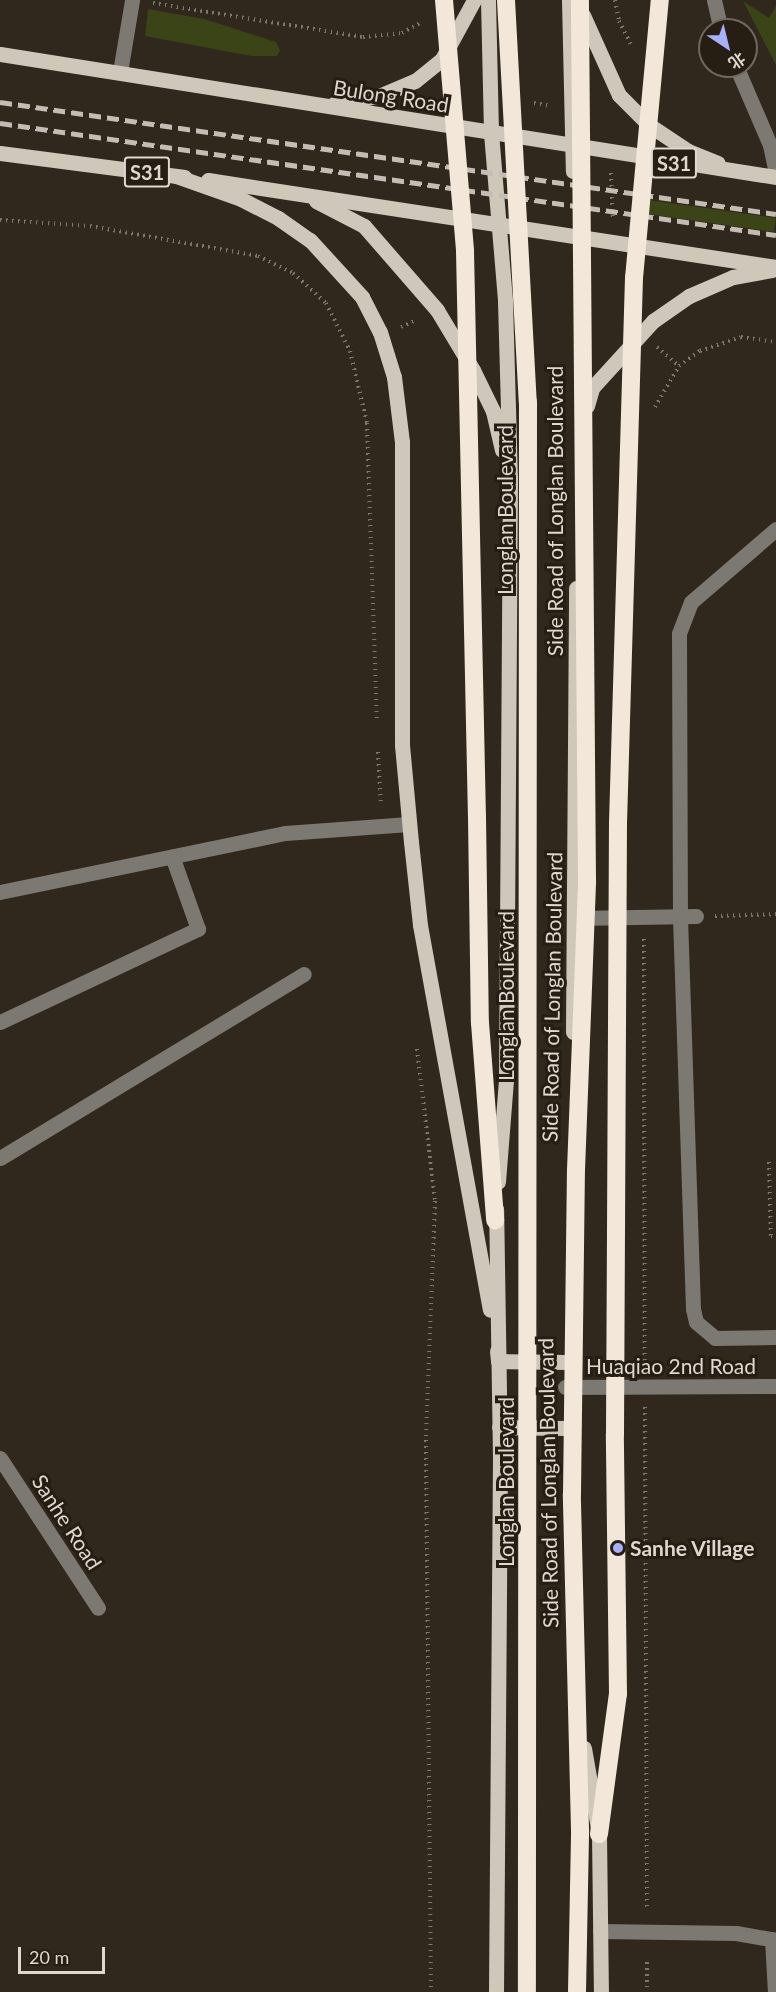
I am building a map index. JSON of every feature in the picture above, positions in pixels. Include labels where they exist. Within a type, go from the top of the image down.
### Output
[{"type":"highway","points":[[444,0],[465,251],[480,1023],[495,1220]]},
{"type":"highway","name":"Longlan Boulevard","points":[[506,0],[528,402],[527,1992]]},
{"type":"highway","points":[[577,1992],[580,1830],[572,1494],[576,1170],[587,881],[579,0]]},
{"type":"highway","points":[[599,1834],[618,1694],[615,1434],[618,823],[633,290],[660,0]]},
{"type":"main road","points":[[320,105],[379,96],[415,81],[442,58],[474,0]]},
{"type":"main road","points":[[488,0],[491,133],[505,301],[510,478],[506,1080],[495,1220],[499,1427],[495,1992]]},
{"type":"main road","name":"Side Road of Longlan Boulevard","points":[[569,0],[576,236],[575,918],[565,1428],[572,1678],[599,1834],[601,1992]]},
{"type":"main road","points":[[579,0],[593,44],[619,95],[650,125],[688,151],[738,172]]},
{"type":"main road","name":"Bulong Road","points":[[0,54],[738,172],[776,175]]},
{"type":"main road","name":"S31","points":[[0,153],[294,191],[776,268]]},
{"type":"main road","points":[[176,176],[241,199],[278,218],[310,240],[362,297],[381,336],[394,377],[402,442],[402,745],[409,824],[420,925],[498,1361]]},
{"type":"main road","points":[[294,191],[364,226],[437,310],[473,370],[493,411],[510,478]]},
{"type":"main road","points":[[576,441],[592,388],[622,351],[653,321],[689,296],[733,278],[776,268]]},
{"type":"main road","points":[[498,1361],[566,1362]]},
{"type":"main road","points":[[499,1427],[565,1428]]},
{"type":"street","points":[[714,0],[718,18]]},
{"type":"street","points":[[120,72],[139,1]]},
{"type":"street","points":[[741,78],[771,145],[776,175]]},
{"type":"street","points":[[776,529],[691,602],[680,622],[680,917],[696,1322],[715,1338],[776,1337]]},
{"type":"street","points":[[0,892],[285,833],[409,824]]},
{"type":"street","points":[[0,1022],[198,929],[172,856]]},
{"type":"street","points":[[575,918],[696,916]]},
{"type":"street","points":[[0,1158],[304,974]]},
{"type":"street","name":"Huaqiao 2nd Road","points":[[566,1387],[776,1386]]},
{"type":"street","name":"Sanhe Road","points":[[0,1458],[98,1608]]},
{"type":"street","points":[[600,1931],[736,1933],[774,1940],[775,1992]]},
{"type":"path","points":[[139,1],[363,37],[402,33],[417,27]]},
{"type":"path","points":[[609,151],[615,242]]},
{"type":"path","points":[[0,220],[90,226],[258,256],[293,273],[318,295],[338,320],[350,351],[367,423],[377,723]]},
{"type":"path","points":[[350,351],[437,310]]},
{"type":"path","points":[[652,418],[664,388],[679,366],[700,351],[741,337],[776,342]]},
{"type":"path","points":[[378,746],[381,807]]},
{"type":"path","points":[[696,916],[776,914]]},
{"type":"path","points":[[644,938],[645,1370]]},
{"type":"path","points":[[416,1039],[435,1202],[426,1440],[431,1992]]},
{"type":"path","points":[[769,1162],[771,1236],[776,1236]]},
{"type":"path","points":[[645,1405],[647,1914]]},
{"type":"path","points":[[647,1962],[647,1992]]},
{"type":"green space","points":[[743,1],[769,18],[776,6],[776,65],[758,30],[758,18],[752,18]]},
{"type":"green space","points":[[148,9],[204,19],[276,42],[280,50],[277,56],[251,56],[145,36]]},
{"type":"green space","points":[[648,200],[776,218],[774,232],[646,214]]},
{"type":"railway","points":[[0,102],[776,214]]},
{"type":"railway","points":[[0,123],[776,235]]},
{"type":"place","name":"Sanhe Village","points":[[618,1548]]}]
